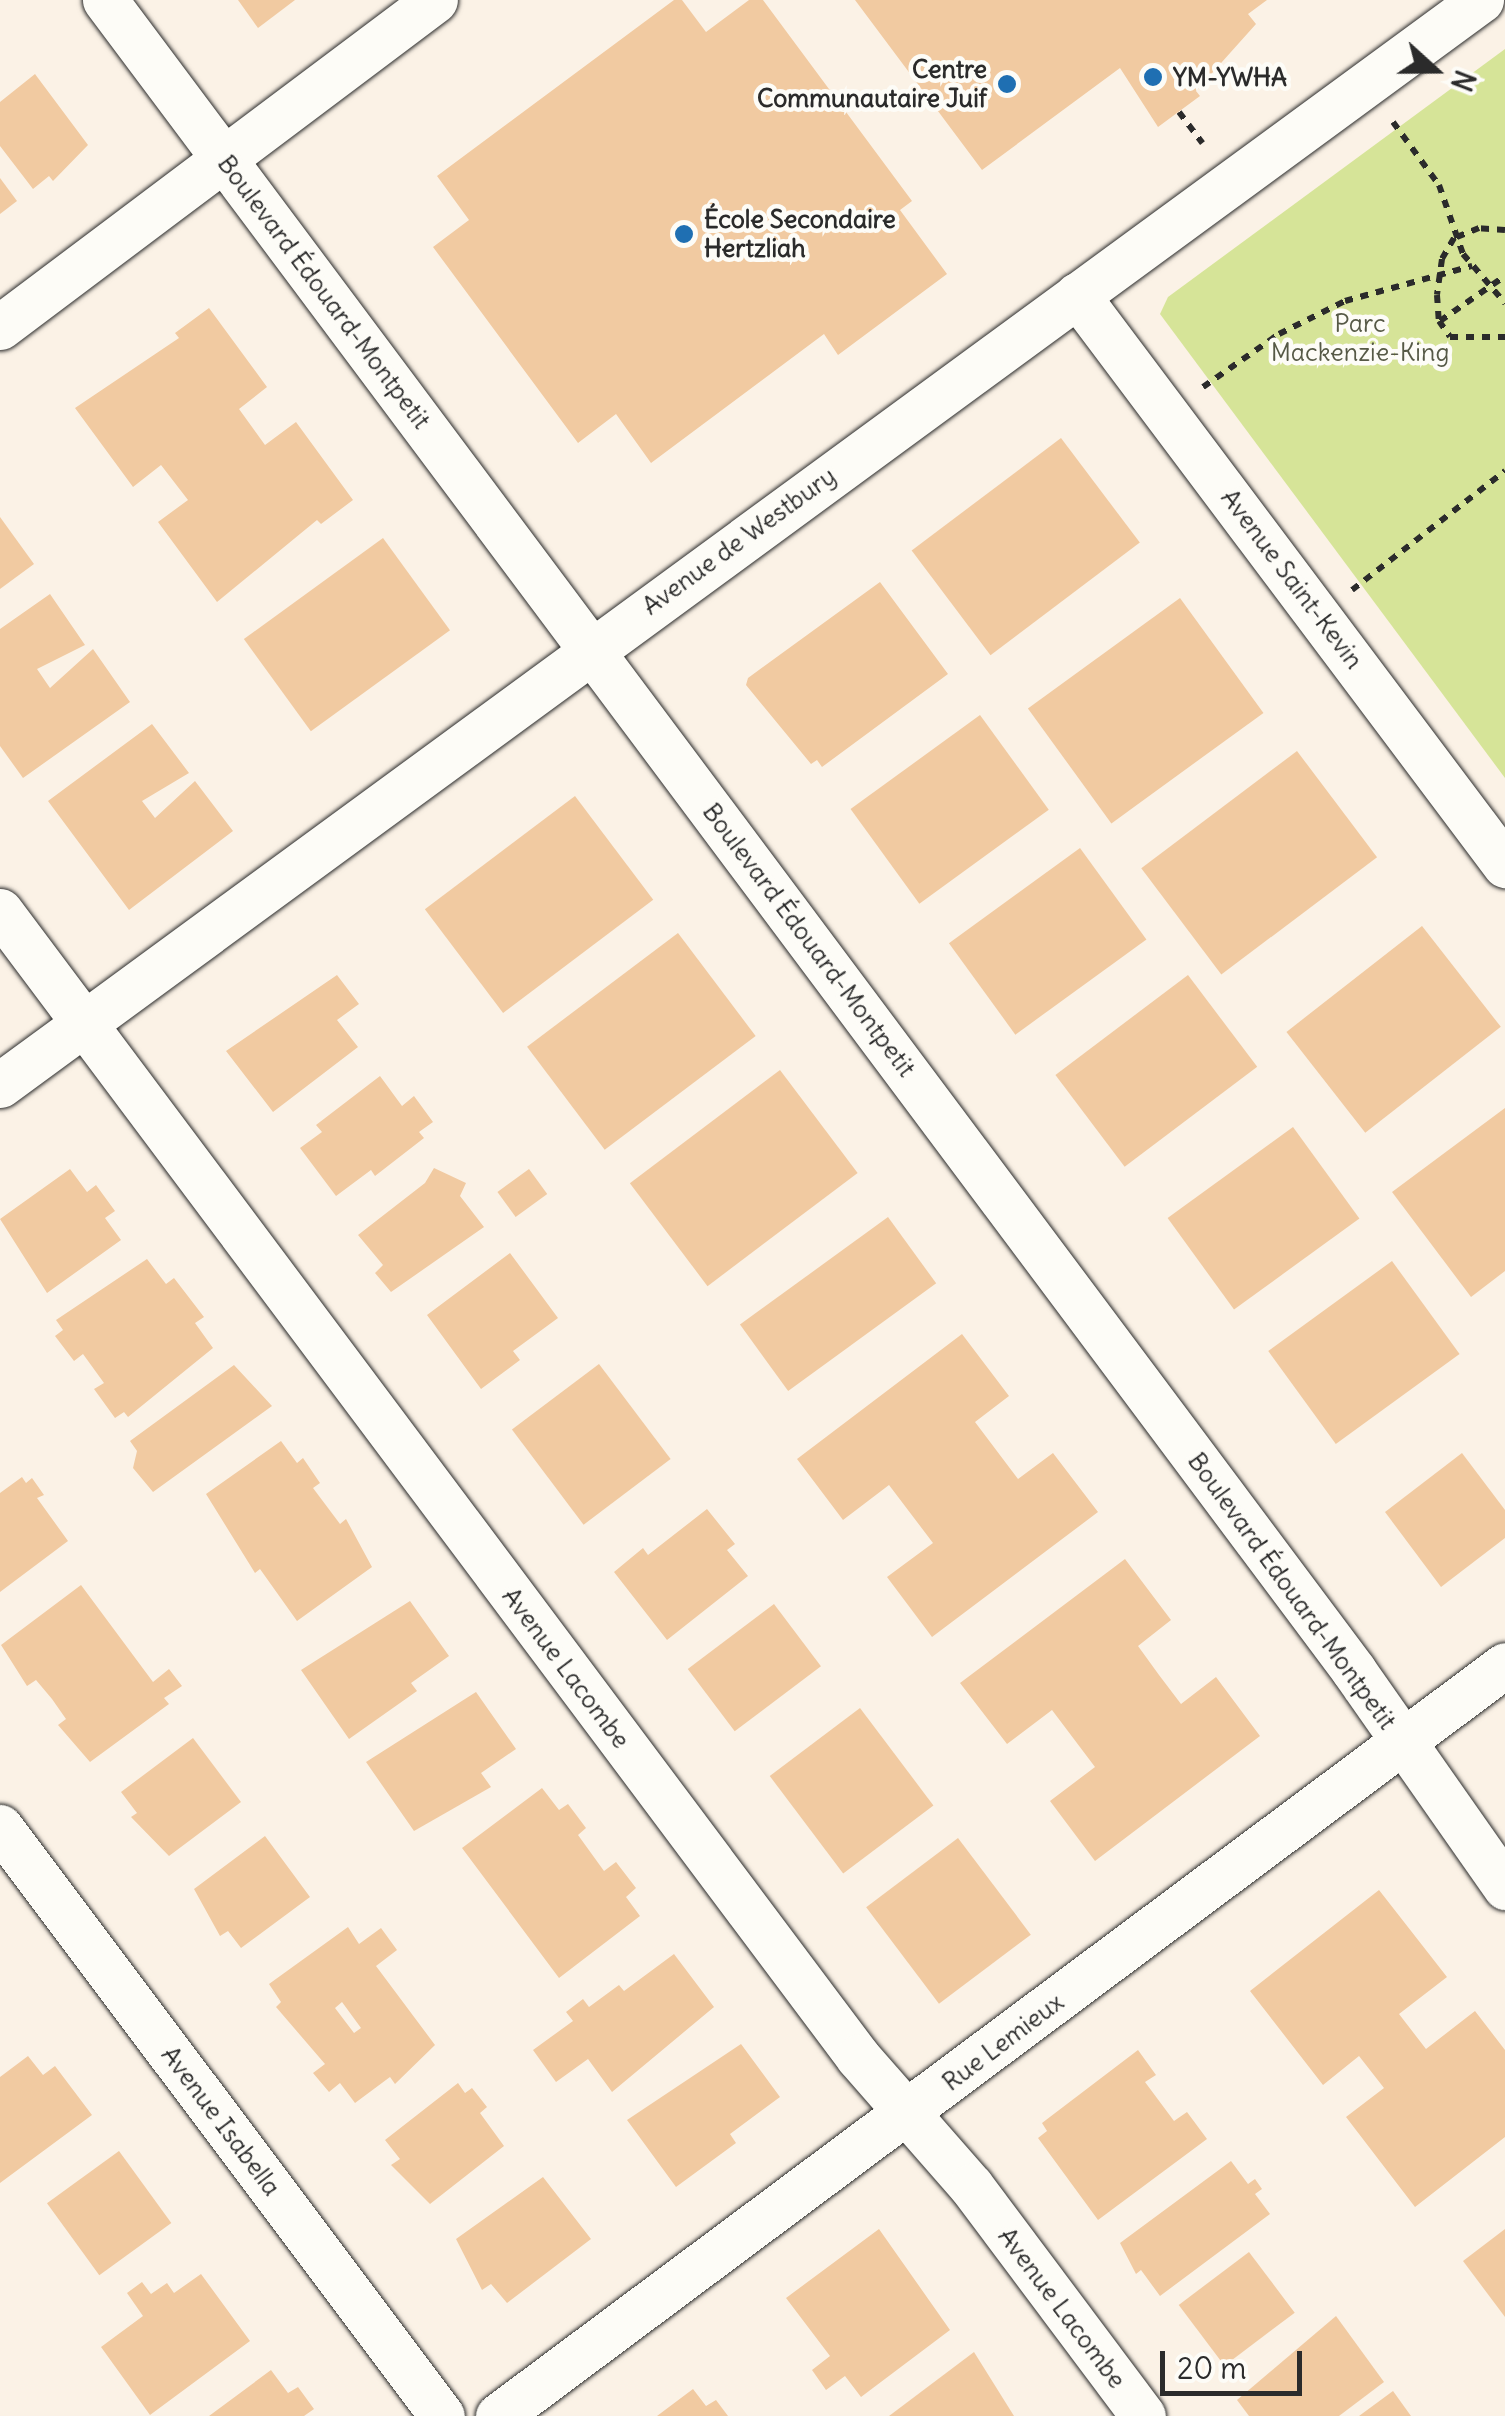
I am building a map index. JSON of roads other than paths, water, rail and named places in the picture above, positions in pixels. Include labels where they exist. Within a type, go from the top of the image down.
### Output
[{"type":"street","name":"Boulevard Édouard-Montpetit","points":[[105,0],[592,649],[1505,1887]]},
{"type":"street","points":[[0,327],[434,0]]},
{"type":"street","name":"Avenue de Westbury","points":[[0,1086],[1481,0]]},
{"type":"street","name":"Avenue Saint-Kevin","points":[[1078,295],[1505,865]]},
{"type":"street","name":"Avenue Lacombe","points":[[0,911],[799,1978],[971,2186],[1143,2416]]},
{"type":"street","name":"Rue Lemieux","points":[[498,2416],[1505,1665]]},
{"type":"street","name":"Avenue Isabella","points":[[0,1827],[442,2416]]},
{"type":"place","name":"YM-YWHA","points":[[1153,77]]},
{"type":"place","name":"Centre Communautaire Juif","points":[[1007,84]]},
{"type":"place","name":"École Secondaire Hertzliah","points":[[684,234]]},
{"type":"park label","name":"Parc Mackenzie-King","points":[[1360,338]]}]
